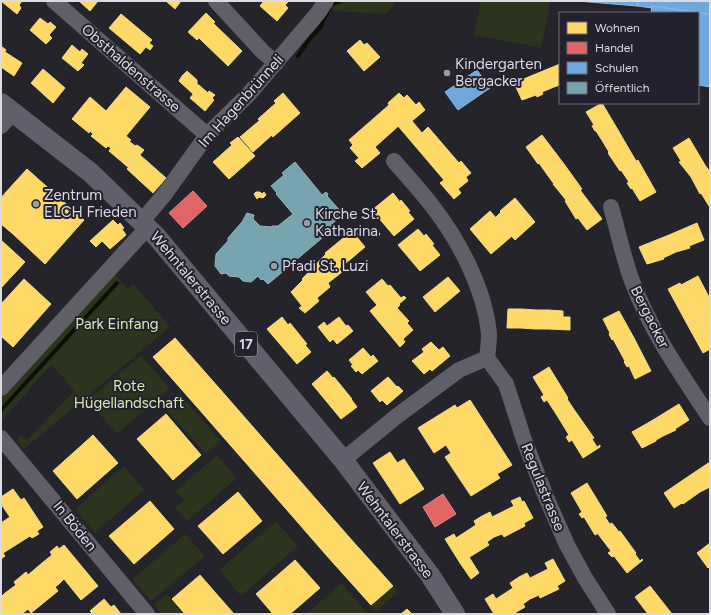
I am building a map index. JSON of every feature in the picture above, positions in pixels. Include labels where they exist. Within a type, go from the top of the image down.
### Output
[{"type":"main road","name":"Wehntalerstrasse","points":[[5,114],[91,173],[145,224],[343,460],[430,575],[455,614]]},
{"type":"street","name":"Obsthaldenstrasse","points":[[54,1],[207,135]]},
{"type":"street","points":[[216,1],[263,52],[276,63]]},
{"type":"street","name":"Im Hagenbrünneli","points":[[1,388],[145,224],[207,135],[248,95],[318,13],[326,1]]},
{"type":"street","points":[[343,460],[397,416],[459,370],[487,358],[489,335],[484,310],[473,274],[434,208],[394,161]]},
{"type":"street","name":"Bergacker","points":[[611,207],[631,280],[642,305],[660,341],[710,418]]},
{"type":"street","name":"Regulastrasse","points":[[487,358],[506,384],[524,440],[546,497],[567,545],[585,578],[608,614]]},
{"type":"street","name":"In Böden","points":[[1,438],[147,614]]},
{"type":"green space","points":[[325,1],[397,1],[386,14],[335,11]]},
{"type":"green space","points":[[481,1],[551,1],[541,48],[474,35]]},
{"type":"green space","name":"Park Einfang","points":[[115,274],[127,289],[134,284],[170,327],[24,449],[18,441],[18,436],[22,435],[27,440],[74,391],[52,364],[1,420],[1,395]]},
{"type":"green space","name":"Rote Hügellandschaft","points":[[141,355],[170,389],[117,434],[88,400]]},
{"type":"green space","points":[[179,393],[221,441],[206,454],[164,407]]},
{"type":"green space","points":[[217,455],[237,478],[187,521],[175,508],[184,500],[175,491]]},
{"type":"green space","points":[[124,466],[144,490],[95,533],[75,509]]},
{"type":"green space","points":[[276,521],[298,546],[241,596],[219,570]]},
{"type":"green space","points":[[185,534],[205,556],[151,601],[133,579]]},
{"type":"green space","points":[[342,583],[368,614],[306,614]]},
{"type":"green space","points":[[393,586],[398,592],[376,611],[371,605]]},
{"type":"green space","points":[[167,594],[184,614],[161,614],[154,605]]},
{"type":"building: Wohnen","points":[[1,1],[22,1],[19,5],[21,8],[17,14]]},
{"type":"building: Wohnen","points":[[79,1],[98,1],[90,11]]},
{"type":"building: Wohnen","points":[[166,1],[181,1],[175,9]]},
{"type":"building: Wohnen","points":[[264,1],[289,1],[285,5],[288,8],[277,21],[260,6]]},
{"type":"building: Wohnen","points":[[206,13],[215,22],[213,23],[242,51],[228,66],[199,38],[197,40],[188,32]]},
{"type":"building: Wohnen","points":[[121,14],[152,40],[149,43],[153,46],[150,50],[146,47],[140,54],[109,28]]},
{"type":"building: Wohnen","points":[[40,18],[48,24],[50,22],[56,27],[49,35],[52,38],[46,44],[30,30]]},
{"type":"building: Wohnen","points":[[360,40],[364,45],[367,43],[380,57],[364,71],[347,51]]},
{"type":"building: Wohnen","points":[[72,45],[80,52],[82,49],[88,54],[81,63],[84,65],[78,71],[62,58]]},
{"type":"building: Wohnen","points":[[1,46],[6,50],[1,58]]},
{"type":"building: Wohnen","points":[[5,52],[22,63],[14,76],[1,67],[1,58]]},
{"type":"building: Wohnen","points":[[559,64],[559,85],[554,87],[551,78],[547,80],[543,71]]},
{"type":"building: Wohnen","points":[[43,69],[65,88],[53,103],[31,83]]},
{"type":"building: Wohnen","points":[[187,71],[197,80],[197,84],[200,86],[193,94],[179,81]]},
{"type":"building: Wohnen","points":[[543,71],[547,80],[551,78],[554,87],[542,92],[543,94],[537,97],[536,95],[522,100],[514,83]]},
{"type":"building: Wohnen","points":[[200,86],[208,93],[209,91],[215,95],[212,98],[214,100],[205,111],[190,98]]},
{"type":"building: Wohnen","points":[[126,87],[150,107],[126,136],[135,146],[137,145],[144,150],[129,168],[109,151],[111,148],[108,146],[106,148],[91,136],[93,134],[90,131],[89,133],[72,119],[90,97],[106,111]]},
{"type":"building: Wohnen","points":[[283,93],[300,113],[273,137],[258,119],[276,103],[274,101]]},
{"type":"building: Wohnen","points":[[399,93],[404,98],[407,95],[416,105],[419,102],[425,110],[406,126],[403,122],[375,147],[380,153],[362,168],[355,161],[359,158],[350,148],[353,145],[349,140],[389,105],[388,103]]},
{"type":"building: Wohnen","points":[[603,104],[618,130],[610,134],[611,137],[603,142],[592,126],[594,125],[586,112]]},
{"type":"building: Wohnen","points":[[259,121],[272,135],[253,152],[240,137]]},
{"type":"building: Wohnen","points":[[412,121],[422,133],[428,127],[459,163],[461,161],[471,173],[466,177],[468,181],[458,189],[461,193],[454,199],[440,183],[444,180],[398,126],[403,122],[406,126]]},
{"type":"building: Wohnen","points":[[618,130],[636,161],[620,171],[608,153],[609,152],[603,142],[611,137],[610,134]]},
{"type":"building: Wohnen","points":[[542,135],[564,164],[556,170],[554,167],[546,173],[526,147]]},
{"type":"building: Wohnen","points":[[238,137],[255,156],[229,179],[213,162],[232,145],[230,143]]},
{"type":"building: Wohnen","points":[[689,138],[705,165],[697,170],[699,172],[691,177],[679,162],[681,161],[673,148]]},
{"type":"building: Wohnen","points":[[140,155],[166,178],[153,193],[127,169]]},
{"type":"building: Wohnen","points":[[638,160],[656,192],[640,201],[627,183],[629,182],[621,170]]},
{"type":"building: Wohnen","points":[[564,164],[582,189],[566,200],[546,173],[554,167],[556,170]]},
{"type":"building: Wohnen","points":[[705,165],[710,172],[709,206],[701,193],[700,194],[691,177],[699,172],[697,170]]},
{"type":"building: Wohnen","points":[[27,169],[84,220],[45,264],[13,234],[31,214],[6,192]]},
{"type":"building: Wohnen","points":[[580,190],[602,219],[587,230],[578,218],[576,219],[565,201]]},
{"type":"building: Wohnen","points":[[6,192],[31,214],[13,234],[1,224],[1,198]]},
{"type":"building: Wohnen","points":[[256,192],[260,192],[262,194],[264,192],[266,195],[263,198],[259,197],[257,199],[254,194]]},
{"type":"building: Wohnen","points":[[393,193],[410,211],[408,212],[414,219],[394,236],[372,210]]},
{"type":"building: Wohnen","points":[[515,198],[535,222],[515,240],[495,218],[501,212],[500,211]]},
{"type":"building: Wohnen","points":[[490,211],[512,236],[491,254],[470,229]]},
{"type":"building: Wohnen","points":[[113,220],[118,225],[120,223],[124,228],[122,229],[126,235],[110,249],[102,241],[96,247],[90,241]]},
{"type":"building: Wohnen","points":[[697,223],[704,240],[689,246],[690,248],[676,252],[669,235]]},
{"type":"building: Wohnen","points":[[375,228],[380,234],[377,238],[371,231]]},
{"type":"building: Wohnen","points":[[418,229],[424,236],[426,234],[440,255],[420,271],[398,245]]},
{"type":"building: Wohnen","points":[[353,230],[358,234],[356,236],[365,247],[339,269],[342,272],[328,283],[330,287],[317,298],[319,301],[305,313],[299,308],[302,306],[291,292],[326,254],[325,253]]},
{"type":"building: Wohnen","points":[[669,235],[676,252],[663,258],[664,259],[647,264],[639,247]]},
{"type":"building: Wohnen","points":[[1,240],[25,262],[1,288]]},
{"type":"building: Wohnen","points":[[698,276],[710,299],[710,304],[704,308],[705,310],[697,314],[687,299],[688,298],[681,285]]},
{"type":"building: Wohnen","points":[[448,277],[460,291],[435,312],[423,297]]},
{"type":"building: Wohnen","points":[[24,279],[51,304],[13,347],[1,336],[1,304]]},
{"type":"building: Wohnen","points":[[382,279],[388,286],[390,285],[401,298],[404,296],[406,298],[397,308],[409,321],[407,323],[413,330],[403,339],[405,342],[400,347],[370,311],[377,305],[366,292]]},
{"type":"building: Wohnen","points":[[680,283],[688,298],[687,299],[699,317],[687,324],[668,289]]},
{"type":"building: Wohnen","points":[[710,304],[710,339],[706,331],[704,332],[701,327],[703,326],[697,314],[705,310],[704,308]]},
{"type":"building: Wohnen","points":[[508,309],[522,309],[521,328],[507,328]]},
{"type":"building: Wohnen","points":[[522,309],[536,310],[535,329],[521,328]]},
{"type":"building: Wohnen","points":[[536,310],[549,310],[548,329],[535,329]]},
{"type":"building: Wohnen","points":[[549,310],[563,311],[563,317],[570,317],[570,330],[548,329]]},
{"type":"building: Wohnen","points":[[619,311],[634,338],[619,350],[613,339],[612,340],[603,319]]},
{"type":"building: Wohnen","points":[[282,317],[288,325],[290,323],[307,344],[305,345],[311,352],[297,364],[267,329]]},
{"type":"building: Wohnen","points":[[339,317],[346,326],[348,325],[353,331],[337,344],[333,339],[330,342],[318,327],[324,322],[327,326]]},
{"type":"building: Wohnen","points":[[699,317],[703,326],[701,327],[704,332],[706,331],[710,339],[710,349],[703,353],[687,324]]},
{"type":"building: Wohnen","points":[[175,338],[226,396],[204,415],[153,357]]},
{"type":"building: Wohnen","points":[[634,338],[651,371],[635,379],[629,366],[627,367],[624,362],[625,361],[619,350]]},
{"type":"building: Wohnen","points":[[431,342],[439,350],[443,347],[450,356],[432,371],[430,369],[424,374],[412,361],[424,352],[422,349]]},
{"type":"building: Wohnen","points":[[363,348],[371,357],[373,355],[378,361],[362,374],[358,370],[356,372],[351,366],[353,365],[349,360]]},
{"type":"building: Wohnen","points":[[549,367],[573,408],[558,417],[547,400],[544,402],[541,397],[544,395],[533,377]]},
{"type":"building: Wohnen","points":[[327,371],[333,378],[334,377],[357,407],[341,419],[312,384]]},
{"type":"building: Wohnen","points":[[388,377],[403,391],[387,405],[382,400],[380,402],[371,391]]},
{"type":"building: Wohnen","points":[[226,396],[288,467],[266,486],[204,415]]},
{"type":"building: Wohnen","points":[[470,400],[512,465],[497,474],[500,478],[471,496],[445,457],[451,453],[446,445],[434,453],[418,428],[455,405],[457,408]]},
{"type":"building: Wohnen","points":[[679,404],[689,420],[675,429],[676,430],[663,436],[653,420]]},
{"type":"building: Wohnen","points":[[573,408],[594,438],[592,439],[597,447],[600,445],[600,447],[583,458],[572,440],[569,442],[566,437],[569,435],[558,417]]},
{"type":"building: Wohnen","points":[[166,414],[201,455],[173,480],[137,439]]},
{"type":"building: Wohnen","points":[[653,420],[663,436],[642,448],[632,432]]},
{"type":"building: Wohnen","points":[[93,435],[118,463],[77,499],[53,471]]},
{"type":"building: Wohnen","points":[[390,452],[400,467],[383,478],[373,463]]},
{"type":"building: Wohnen","points":[[404,459],[424,489],[400,504],[383,478],[400,467],[397,463]]},
{"type":"building: Wohnen","points":[[710,462],[710,487],[700,492],[689,476]]},
{"type":"building: Wohnen","points":[[288,467],[349,537],[327,556],[266,486]]},
{"type":"building: Wohnen","points":[[689,476],[700,492],[683,504],[682,503],[674,508],[664,493]]},
{"type":"building: Wohnen","points":[[587,483],[607,516],[605,517],[611,526],[595,535],[584,517],[582,518],[579,514],[582,512],[571,493]]},
{"type":"building: Wohnen","points":[[13,489],[21,500],[24,498],[43,527],[37,531],[39,534],[32,538],[30,536],[19,543],[4,521],[10,517],[1,504],[1,497]]},
{"type":"building: Wohnen","points":[[238,492],[262,521],[223,554],[198,526]]},
{"type":"building: Wohnen","points":[[520,497],[522,502],[524,501],[533,518],[524,523],[525,526],[504,537],[502,534],[494,537],[482,516],[490,512],[492,517],[514,506],[511,501]]},
{"type":"building: Wohnen","points":[[150,501],[174,529],[134,564],[109,536]]},
{"type":"building: Wohnen","points":[[482,516],[494,537],[487,542],[489,545],[460,563],[445,539],[454,534],[456,538],[476,525],[474,521]]},
{"type":"building: Wohnen","points":[[4,521],[19,543],[3,553],[5,556],[1,559],[1,523]]},
{"type":"building: Wohnen","points":[[612,523],[619,532],[620,531],[640,561],[642,559],[643,560],[627,573],[614,556],[612,557],[608,553],[611,551],[598,534],[611,526],[610,524]]},
{"type":"building: Wohnen","points":[[349,537],[393,586],[371,605],[327,556]]},
{"type":"building: Wohnen","points":[[710,543],[710,566],[708,568],[697,553]]},
{"type":"building: Wohnen","points":[[64,545],[98,586],[81,600],[64,579],[59,584],[42,563],[52,555],[50,552],[57,546],[59,549]]},
{"type":"building: Wohnen","points":[[469,557],[479,573],[471,579],[460,563]]},
{"type":"building: Wohnen","points":[[553,559],[565,581],[557,586],[559,589],[540,598],[539,595],[530,599],[519,577],[527,573],[530,578],[548,569],[545,563]]},
{"type":"building: Wohnen","points":[[295,560],[320,588],[290,614],[273,614],[256,594]]},
{"type":"building: Wohnen","points":[[42,563],[59,584],[55,587],[58,591],[31,613],[28,609],[22,614],[5,593],[16,585],[14,582],[26,572],[28,575]]},
{"type":"building: Wohnen","points":[[200,575],[234,614],[185,614],[172,599]]},
{"type":"building: Wohnen","points":[[519,577],[530,599],[523,604],[525,607],[513,614],[494,614],[485,599],[493,594],[496,599],[513,588],[510,583]]},
{"type":"building: Wohnen","points":[[650,586],[672,614],[648,614],[635,597]]},
{"type":"building: Wohnen","points":[[5,593],[22,614],[1,614],[1,597]]},
{"type":"building: Wohnen","points":[[104,599],[111,607],[114,605],[121,614],[93,614],[90,611]]},
{"type":"building: Wohnen","points":[[407,609],[412,614],[401,614]]},
{"type":"building: Handel","points":[[193,191],[207,206],[183,228],[169,213]]},
{"type":"building: Handel","points":[[443,494],[456,514],[435,527],[423,507]]},
{"type":"building: Schulen","points":[[578,1],[638,1],[637,6]]},
{"type":"building: Schulen","points":[[638,1],[696,1],[701,3],[702,1],[710,1],[710,14],[652,6],[652,8],[637,6]]},
{"type":"building: Schulen","points":[[652,6],[696,12],[651,12]]},
{"type":"building: Schulen","points":[[699,12],[710,14],[710,87],[699,85]]},
{"type":"building: Schulen","points":[[477,70],[490,88],[458,110],[445,92]]},
{"type":"building: Öffentlich","name":"Kirche St. Katharina","points":[[295,162],[322,195],[326,192],[328,194],[327,196],[343,214],[332,224],[335,227],[289,266],[288,269],[268,284],[263,279],[261,280],[258,276],[251,282],[243,281],[239,277],[229,276],[226,273],[221,274],[215,266],[216,254],[228,241],[228,238],[242,222],[247,213],[254,215],[253,219],[260,226],[271,227],[278,226],[293,214],[271,186],[284,175],[282,173]]},
{"type":"waterway","points":[[298,56],[310,38],[320,28],[331,5],[340,1]]},
{"type":"waterway","points":[[1,410],[117,283]]},
{"type":"place","name":"Kindergarten Bergacker","points":[[447,73]]},
{"type":"place","name":"Zentrum ELCH Frieden","points":[[36,204]]},
{"type":"place","name":"Kirche St. Katharina","points":[[307,223]]},
{"type":"place","name":"Pfadi St. Luzi","points":[[274,266]]}]
